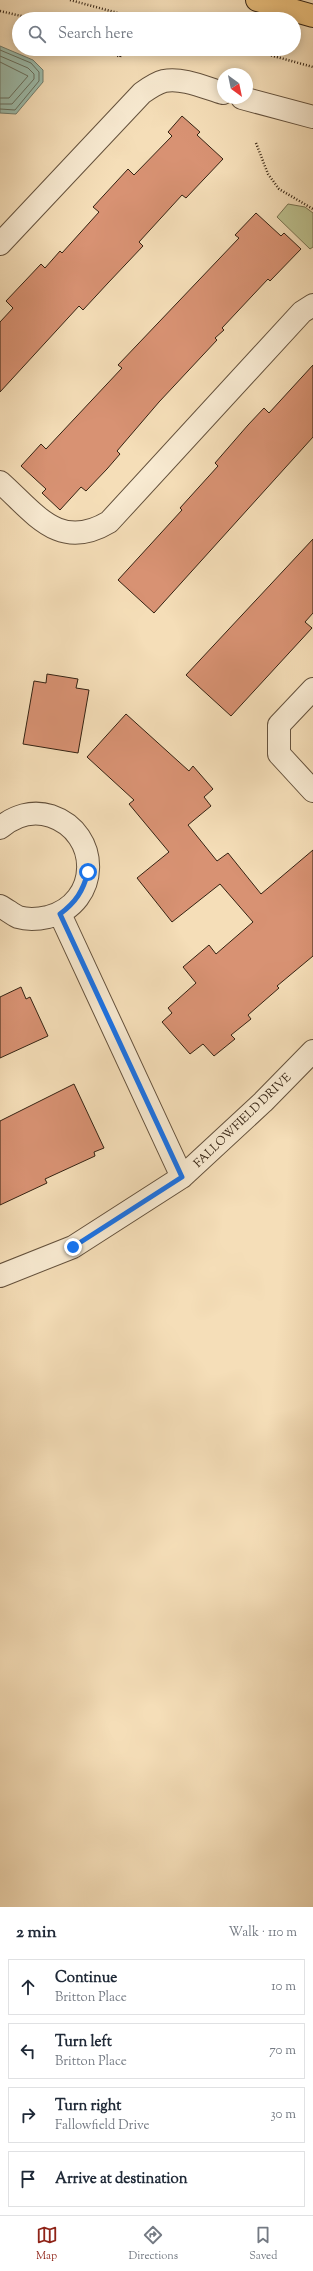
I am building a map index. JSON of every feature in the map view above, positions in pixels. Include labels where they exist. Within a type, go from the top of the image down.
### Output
[{"type":"main road","points":[[256,0],[299,12]]},
{"type":"main road","points":[[301,13],[313,16]]},
{"type":"street","points":[[0,244],[142,93],[153,85],[164,81],[180,81],[217,91]]},
{"type":"street","points":[[253,101],[313,117]]},
{"type":"street","points":[[0,482],[49,526],[61,532],[85,532],[97,529],[109,522],[302,312],[313,305]]},
{"type":"street","points":[[313,689],[279,725],[280,754],[313,791]]},
{"type":"street","points":[[0,828],[16,817],[34,813],[61,820],[76,832],[87,853],[88,872],[84,887],[75,902],[60,914],[37,920],[19,917],[0,906]]},
{"type":"street","points":[[60,914],[182,1177]]},
{"type":"street","name":"FALLOWFIELD DRIVE","points":[[0,1276],[73,1247],[182,1177],[263,1102],[313,1051]]},
{"type":"path","points":[[70,0],[110,12]]},
{"type":"path","points":[[0,11],[12,14]]},
{"type":"path","points":[[273,56],[313,67]]},
{"type":"path","points":[[256,143],[268,174],[279,189],[313,208]]},
{"type":"green space","points":[[288,204],[305,207],[313,213],[313,247],[310,249],[277,217]]},
{"type":"water","points":[[0,46],[12,51],[12,56],[24,56],[33,60],[43,70],[43,82],[16,114],[0,113]]},
{"type":"building","points":[[182,116],[200,132],[197,135],[223,159],[186,198],[182,195],[139,242],[143,246],[83,310],[79,306],[0,392],[0,322],[13,308],[6,301],[41,264],[45,268],[60,251],[62,253],[99,212],[93,207],[128,169],[134,175],[172,136],[168,132]]},
{"type":"building","points":[[256,213],[281,236],[284,233],[301,249],[270,281],[268,279],[222,328],[224,330],[215,338],[217,340],[159,402],[117,451],[120,454],[107,469],[86,491],[81,487],[60,510],[42,493],[46,489],[21,466],[41,444],[46,449],[122,368],[118,365],[239,238],[235,235]]},
{"type":"building","points":[[313,365],[313,437],[154,613],[118,580],[182,510],[180,508],[218,466],[215,463],[248,425],[264,408],[269,413]]},
{"type":"building","points":[[313,539],[313,613],[305,622],[312,628],[231,716],[186,675]]},
{"type":"building","points":[[47,674],[78,679],[76,688],[89,690],[78,753],[23,744],[34,681],[46,683]]},
{"type":"building","points":[[126,714],[189,771],[193,766],[213,789],[204,797],[211,806],[188,825],[217,861],[228,853],[261,894],[313,850],[313,956],[277,986],[279,988],[248,1015],[251,1019],[231,1035],[235,1039],[214,1056],[203,1044],[190,1054],[162,1022],[172,1013],[168,1008],[196,983],[183,967],[209,945],[216,954],[253,922],[220,884],[172,922],[137,878],[169,852],[129,804],[134,800],[87,757]]},
{"type":"building","points":[[21,987],[26,999],[30,997],[48,1036],[0,1058],[0,997]]},
{"type":"building","points":[[74,1084],[104,1148],[94,1152],[95,1156],[45,1179],[47,1183],[0,1205],[0,1121]]},
{"type":"route","points":[[73,1247],[182,1177],[163,1140],[60,914],[75,902],[84,887],[88,872]]}]
